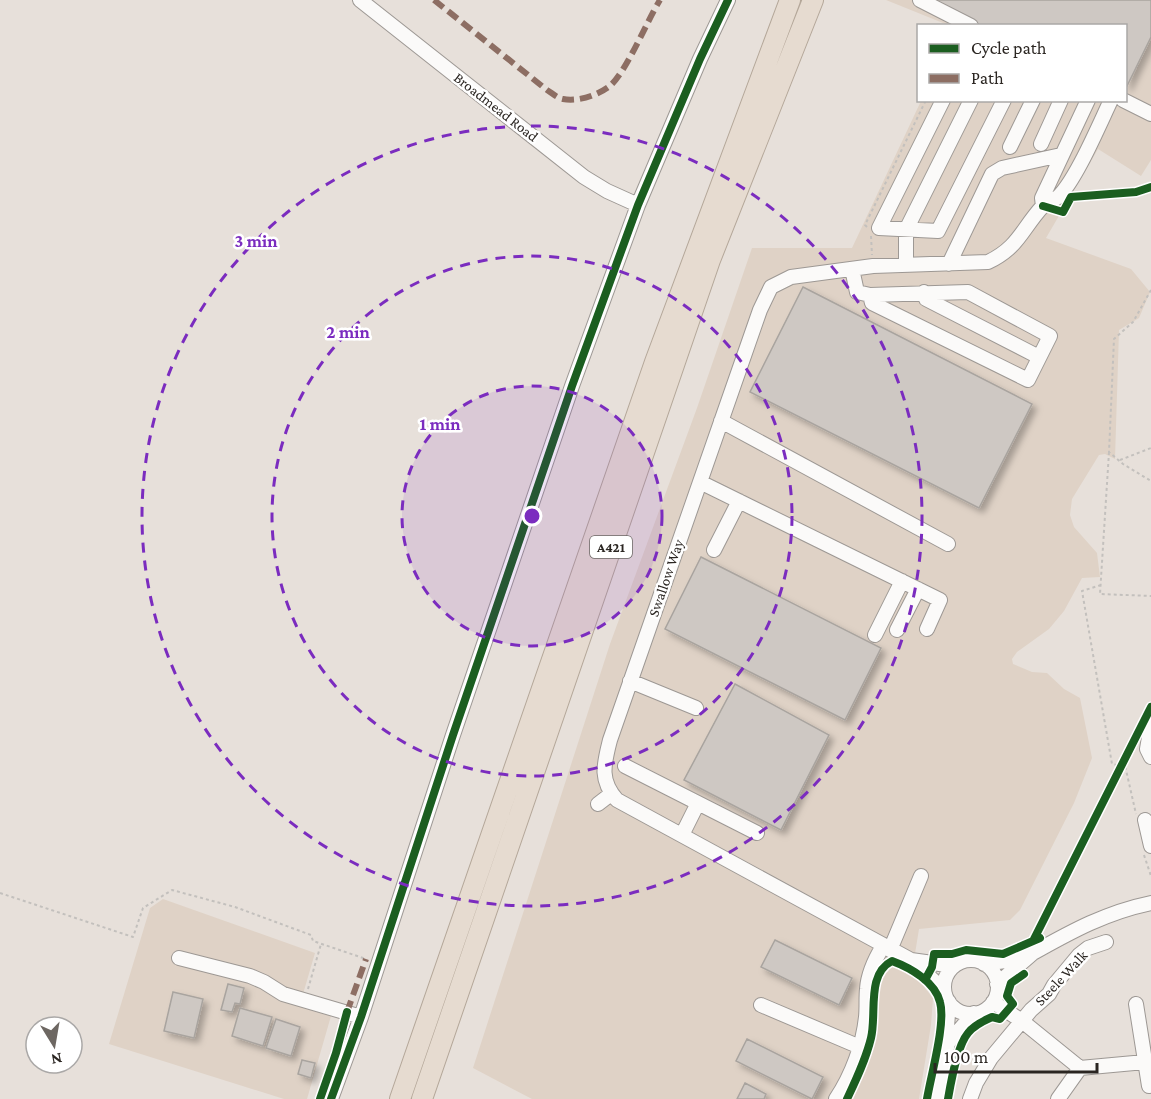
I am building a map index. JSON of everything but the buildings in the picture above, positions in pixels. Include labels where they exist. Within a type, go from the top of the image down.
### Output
[{"type":"highway","name":"A421","points":[[400,1099],[655,362],[790,0]]},
{"type":"highway","name":"A421","points":[[422,1099],[710,260],[813,0]]},
{"type":"street","name":"Broadmead Road","points":[[360,0],[584,177],[607,191],[638,205]]},
{"type":"street","points":[[331,1099],[361,1017],[530,510],[638,205],[700,59],[728,0]]},
{"type":"street","points":[[920,0],[967,24]]},
{"type":"street","points":[[942,102],[879,228],[938,231],[1003,102]]},
{"type":"street","points":[[906,265],[906,230],[970,102]]},
{"type":"street","points":[[1010,147],[1032,102]]},
{"type":"street","points":[[1041,144],[1060,102]]},
{"type":"street","points":[[1087,102],[1042,198],[1043,206],[1058,197],[1074,174],[1111,102]]},
{"type":"street","points":[[1127,102],[1151,114]]},
{"type":"street","points":[[949,264],[992,174],[1002,168],[1061,155]]},
{"type":"street","name":"Swallow Way","points":[[611,794],[606,784],[604,761],[760,310],[771,287],[791,277],[852,269],[988,262],[1003,255],[1043,206]]},
{"type":"street","points":[[852,269],[857,292],[870,296],[968,292],[1050,336],[1028,380],[872,303],[870,296]]},
{"type":"street","points":[[924,292],[926,299],[1039,357]]},
{"type":"street","points":[[721,421],[948,544]]},
{"type":"street","points":[[700,482],[940,600],[927,629]]},
{"type":"street","points":[[714,550],[740,501]]},
{"type":"street","points":[[875,635],[902,581]]},
{"type":"street","points":[[897,630],[918,589]]},
{"type":"street","points":[[630,681],[696,708]]},
{"type":"street","points":[[1151,726],[1147,749],[1151,757]]},
{"type":"street","points":[[625,766],[757,833]]},
{"type":"street","points":[[598,804],[611,794],[617,800],[911,960],[954,966],[969,960],[984,964],[1005,962],[1033,953]]},
{"type":"street","points":[[682,835],[698,803]]},
{"type":"street","points":[[1145,820],[1151,846]]},
{"type":"street","points":[[836,1099],[860,1047],[866,1017],[867,986],[874,961],[886,948],[921,876]]},
{"type":"street","points":[[997,984],[1033,953],[1066,934],[1116,911],[1151,903]]},
{"type":"street","points":[[1066,934],[1079,955]]},
{"type":"street","name":"Steele Walk","points":[[970,1099],[976,1083],[991,1058],[1031,1010],[1049,994],[1079,955],[1088,948],[1106,942]]},
{"type":"street","points":[[179,958],[250,976],[264,981],[283,994],[361,1017]]},
{"type":"street","points":[[911,960],[960,1011],[974,1013],[982,1011],[993,1002],[997,993],[997,984],[991,969],[984,964]]},
{"type":"street","points":[[948,1043],[946,1039],[945,981],[954,966]]},
{"type":"street","points":[[993,1002],[1022,1021],[1080,1068],[1145,1062]]},
{"type":"street","points":[[1136,1004],[1149,1086]]},
{"type":"street","points":[[761,1005],[860,1047]]},
{"type":"street","points":[[936,1099],[948,1043],[974,1013]]},
{"type":"street","points":[[1058,1099],[1080,1068]]},
{"type":"path","points":[[873,267],[870,230],[865,225],[925,102]]},
{"type":"path","points":[[1151,290],[1133,322],[1114,339],[1101,585],[1101,594],[1151,596]]},
{"type":"path","points":[[1118,460],[1151,448]]},
{"type":"path","points":[[1109,452],[1151,481]]},
{"type":"path","points":[[1101,585],[1082,591],[1112,764],[1122,766]]},
{"type":"path","points":[[1117,777],[1129,752]]},
{"type":"path","points":[[0,893],[133,938],[143,908],[172,890],[268,919],[311,935],[313,941],[366,959]]},
{"type":"path","points":[[305,1000],[321,944]]},
{"type":"shaded area","points":[[886,0],[1151,0],[1151,160],[1141,176],[1098,149],[1046,238],[1131,269],[1150,292],[1139,318],[1119,330],[1115,459],[1105,454],[1099,455],[1072,499],[1070,515],[1074,527],[1097,553],[1100,577],[1082,578],[1064,611],[1049,629],[1017,652],[1012,659],[1013,664],[1032,672],[1047,673],[1064,689],[1080,698],[1092,758],[1074,803],[1020,910],[1010,920],[919,929],[912,972],[933,998],[919,1099],[532,1099],[473,1068],[610,644],[697,408],[752,248],[852,248],[921,102],[1127,102],[1127,24],[946,24]]},
{"type":"shaded area","points":[[163,899],[315,953],[303,994],[328,1001],[331,1016],[307,1099],[284,1099],[109,1044],[150,908]]},
{"type":"marked path","points":[[434,0],[547,90],[559,98],[569,100],[588,97],[611,85],[630,57],[660,0]]},
{"type":"marked path","points":[[347,1012],[366,959]]},
{"type":"cycle path","points":[[331,1099],[361,1017],[453,735],[572,386],[638,205],[700,59],[728,0]]},
{"type":"cycle path","points":[[1043,206],[1063,212],[1071,197],[1136,192],[1151,187]]},
{"type":"cycle path","points":[[1033,941],[1151,707]]},
{"type":"cycle path","points":[[925,980],[932,967],[934,954],[952,954],[966,950],[1003,954],[1040,938]]},
{"type":"cycle path","points":[[847,1099],[864,1062],[871,1038],[874,995],[879,975],[892,961],[928,982],[940,1002],[940,1036],[927,1099]]},
{"type":"cycle path","points":[[948,1099],[955,1064],[964,1039],[970,1030],[982,1022],[992,1017],[1000,1019],[1013,1004],[1007,996],[1011,983],[1024,974]]},
{"type":"cycle path","points":[[320,1099],[347,1012]]}]
